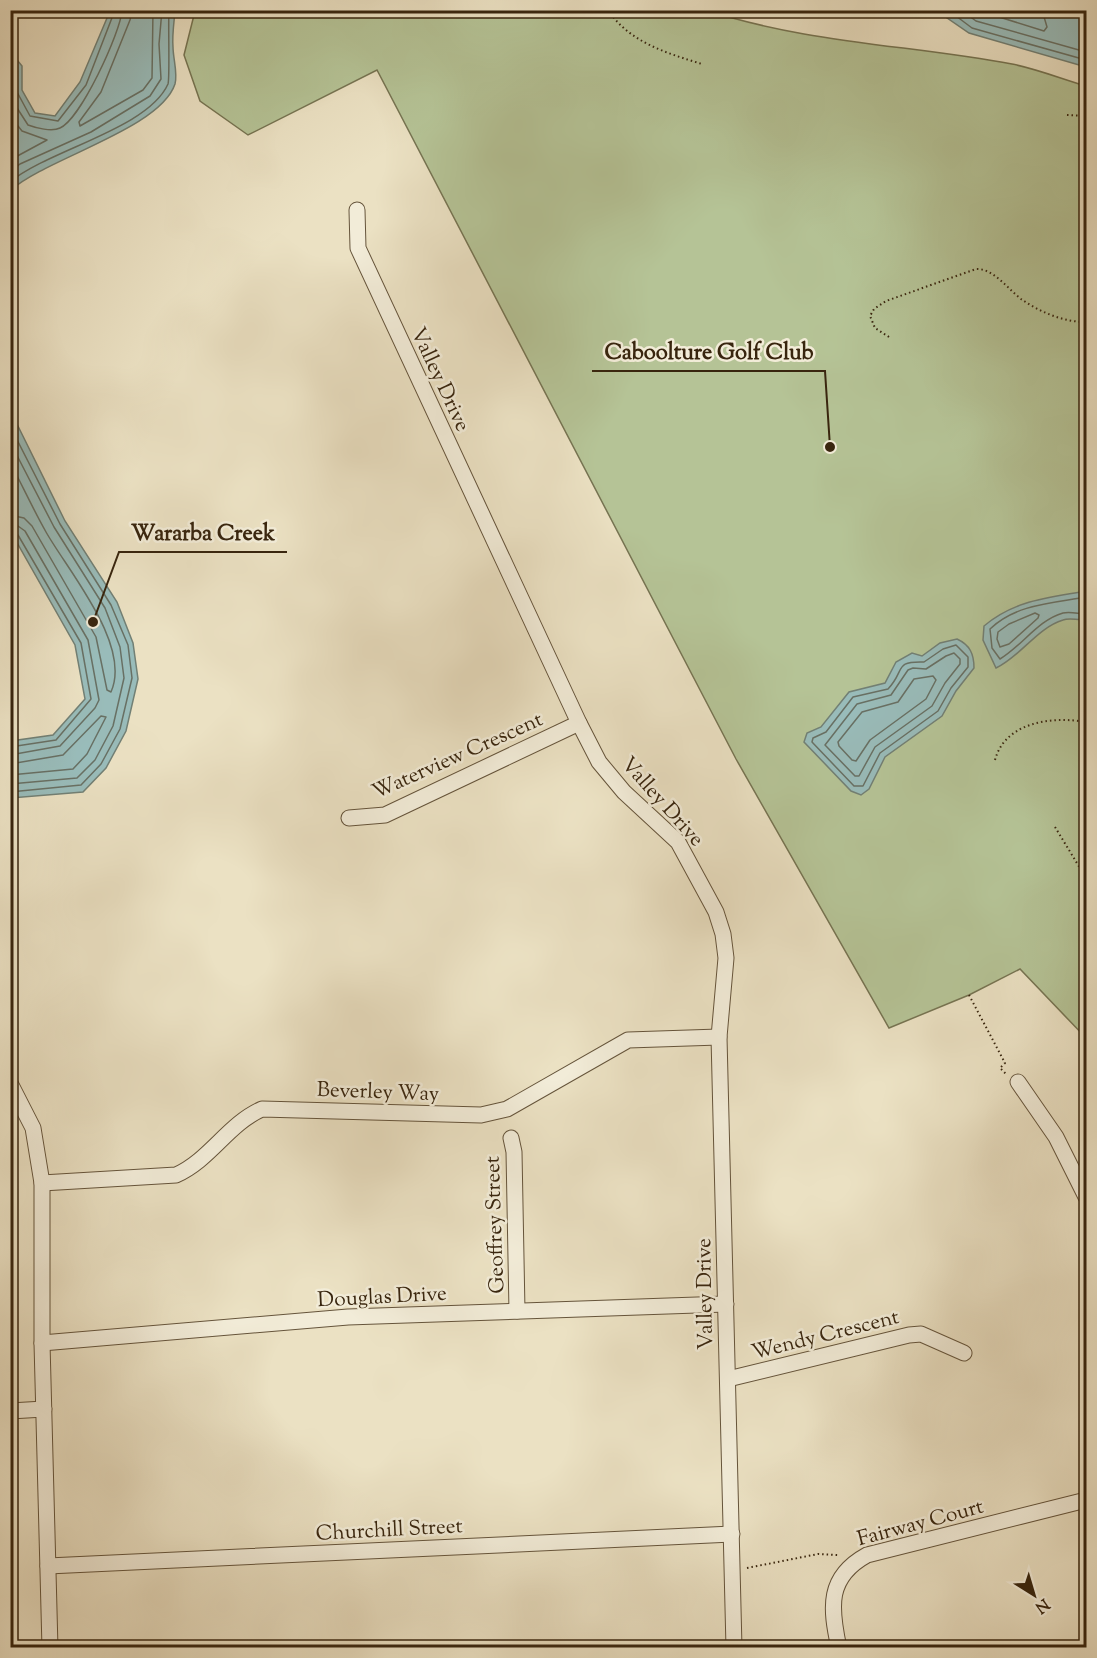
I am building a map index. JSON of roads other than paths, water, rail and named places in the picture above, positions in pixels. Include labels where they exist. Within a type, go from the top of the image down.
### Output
[{"type":"street","name":"Valley Drive","points":[[357,210],[358,248],[579,723],[599,762],[624,792],[678,842],[716,912],[723,934],[726,958],[719,1037],[734,1647]]},
{"type":"street","name":"Waterview Crescent","points":[[349,818],[385,815],[579,723]]},
{"type":"street","name":"Beverley Way","points":[[42,1183],[176,1175],[191,1169],[244,1117],[262,1109],[481,1115],[507,1109],[628,1041],[719,1037]]},
{"type":"street","points":[[1018,1082],[1056,1137],[1086,1197]]},
{"type":"street","points":[[10,1083],[33,1128],[42,1183],[42,1343],[50,1647]]},
{"type":"street","name":"Geoffrey Street","points":[[511,1138],[514,1152],[517,1311]]},
{"type":"street","name":"Douglas Drive","points":[[42,1343],[348,1317],[726,1304]]},
{"type":"street","name":"Wendy Crescent","points":[[728,1379],[909,1335],[921,1334],[964,1353]]},
{"type":"street","points":[[10,1412],[44,1409]]},
{"type":"street","name":"Fairway Court","points":[[838,1647],[834,1624],[835,1597],[839,1579],[849,1565],[867,1555],[1086,1500]]},
{"type":"street","name":"Churchill Street","points":[[48,1566],[732,1534]]},
{"type":"water","points":[[733,10],[827,11],[742,14]]},
{"type":"water","points":[[110,11],[175,11],[173,51],[175,84],[165,100],[148,115],[126,129],[28,178],[11,190],[11,59],[14,56],[22,66],[22,90],[35,113],[55,116],[80,82]]},
{"type":"water","points":[[937,11],[1059,11],[1086,19],[1086,67],[969,33]]},
{"type":"water","points":[[11,412],[65,521],[117,602],[133,643],[138,679],[126,731],[106,768],[83,792],[11,798],[11,741],[53,735],[85,699],[75,645],[11,532]]},
{"type":"water","points":[[1086,591],[1086,619],[1066,619],[1054,624],[996,668],[983,640],[984,626],[1020,605]]},
{"type":"water","points":[[957,639],[970,650],[974,668],[956,691],[942,716],[885,757],[869,789],[861,795],[851,791],[804,742],[807,733],[821,727],[849,692],[885,683],[896,662],[912,653],[922,656],[940,643]]},
{"type":"place","name":"Caboolture Golf Club","points":[[830,447]]},
{"type":"place","name":"Wararba Creek","points":[[93,622]]}]
